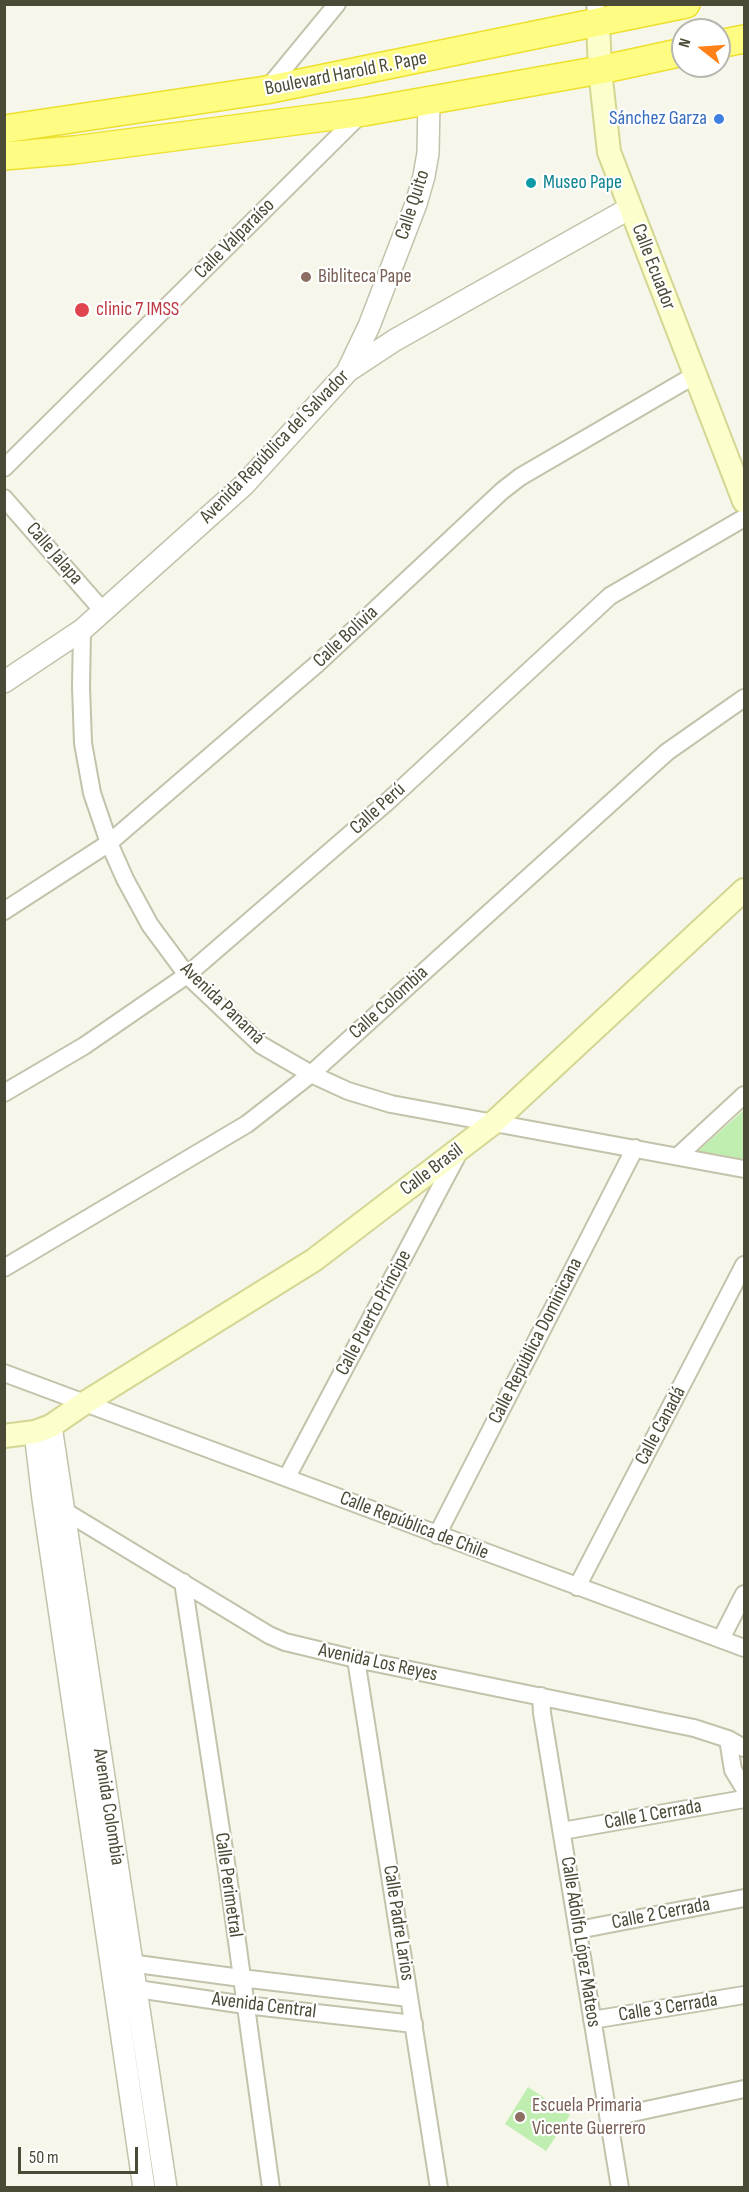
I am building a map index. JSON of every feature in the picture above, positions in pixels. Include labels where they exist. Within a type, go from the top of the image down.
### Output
[{"type":"highway","name":"Boulevard Harold R. Pape","points":[[5,129],[266,90],[596,14],[686,4]]},
{"type":"highway","name":"Boulevard Harold R. Pape","points":[[7,157],[364,112],[600,70],[671,55]]},
{"type":"main road","name":"Calle Ecuador","points":[[596,14],[608,146],[744,501]]},
{"type":"main road","name":"Calle Brasil","points":[[43,1429],[314,1260],[460,1149],[492,1124],[744,890]]},
{"type":"main road","points":[[4,1436],[43,1429]]},
{"type":"street","points":[[266,90],[337,4]]},
{"type":"street","name":"Calle Quito","points":[[348,371],[369,326],[416,204],[428,153],[429,101]]},
{"type":"street","name":"Calle Valparaíso","points":[[4,468],[364,112]]},
{"type":"street","points":[[4,122],[5,129]]},
{"type":"street","name":"Avenida República del Salvador","points":[[4,682],[82,630],[244,485],[348,371],[394,340],[630,208]]},
{"type":"street","name":"Calle Bolivia","points":[[4,911],[109,843],[317,664],[511,484],[539,464],[695,375]]},
{"type":"street","name":"Calle Jalapa","points":[[4,498],[103,611]]},
{"type":"street","name":"Calle Perú","points":[[4,1093],[84,1046],[188,975],[386,803],[610,596],[744,518]]},
{"type":"street","name":"Avenida Panamá","points":[[82,630],[83,743],[92,793],[109,843],[150,925],[188,975],[261,1045],[311,1074],[348,1091],[391,1104],[744,1170]]},
{"type":"street","name":"Calle Colombia","points":[[4,1268],[237,1131],[311,1074],[662,756],[744,698]]},
{"type":"street","points":[[678,1156],[744,1095]]},
{"type":"street","name":"Calle República Dominicana","points":[[437,1535],[635,1148]]},
{"type":"street","name":"Calle Puerto Príncipe","points":[[287,1477],[460,1149]]},
{"type":"street","name":"Calle Canadá","points":[[577,1587],[744,1265]]},
{"type":"street","name":"Calle República de Chile","points":[[4,1373],[744,1648]]},
{"type":"street","name":"Avenida Colombia","points":[[43,1429],[43,1499],[125,1987],[166,2187]]},
{"type":"street","name":"Avenida Colombia","points":[[43,1429],[62,1509],[121,1961]]},
{"type":"street","name":"Avenida Los Reyes","points":[[43,1499],[269,1635],[303,1647],[356,1659],[694,1728],[728,1739],[744,1748]]},
{"type":"street","name":"Calle Perimetral","points":[[183,1582],[271,2187]]},
{"type":"street","points":[[721,1639],[744,1594]]},
{"type":"street","name":"Calle Padre Larios","points":[[356,1659],[439,2187]]},
{"type":"street","name":"Calle Adolfo López Mateos","points":[[541,1696],[620,2187]]},
{"type":"street","points":[[728,1739],[734,1770],[744,1788]]},
{"type":"street","name":"Calle 1 Cerrada","points":[[562,1830],[744,1799]]},
{"type":"street","name":"Calle 2 Cerrada","points":[[578,1930],[744,1898]]},
{"type":"street","name":"Avenida Central","points":[[121,1961],[410,1998]]},
{"type":"street","name":"Avenida Colombia","points":[[125,1987],[144,2187]]},
{"type":"street","name":"Avenida Central","points":[[125,1987],[245,2005],[414,2024]]},
{"type":"street","name":"Calle 3 Cerrada","points":[[592,2020],[744,1995]]},
{"type":"street","points":[[609,2118],[744,2090]]},
{"type":"green space","points":[[744,1110],[744,1159],[698,1151]]},
{"type":"green space","points":[[528,2087],[570,2115],[546,2151],[505,2124]]},
{"type":"place","name":"Sánchez Garza","points":[[719,119]]},
{"type":"place","name":"Museo Pape","points":[[531,183]]},
{"type":"place","name":"Bibliteca Pape","points":[[306,277]]},
{"type":"place","name":"clinic 7 IMSS","points":[[82,310]]},
{"type":"place","name":"Escuela Primaria Vicente Guerrero","points":[[520,2117]]}]
